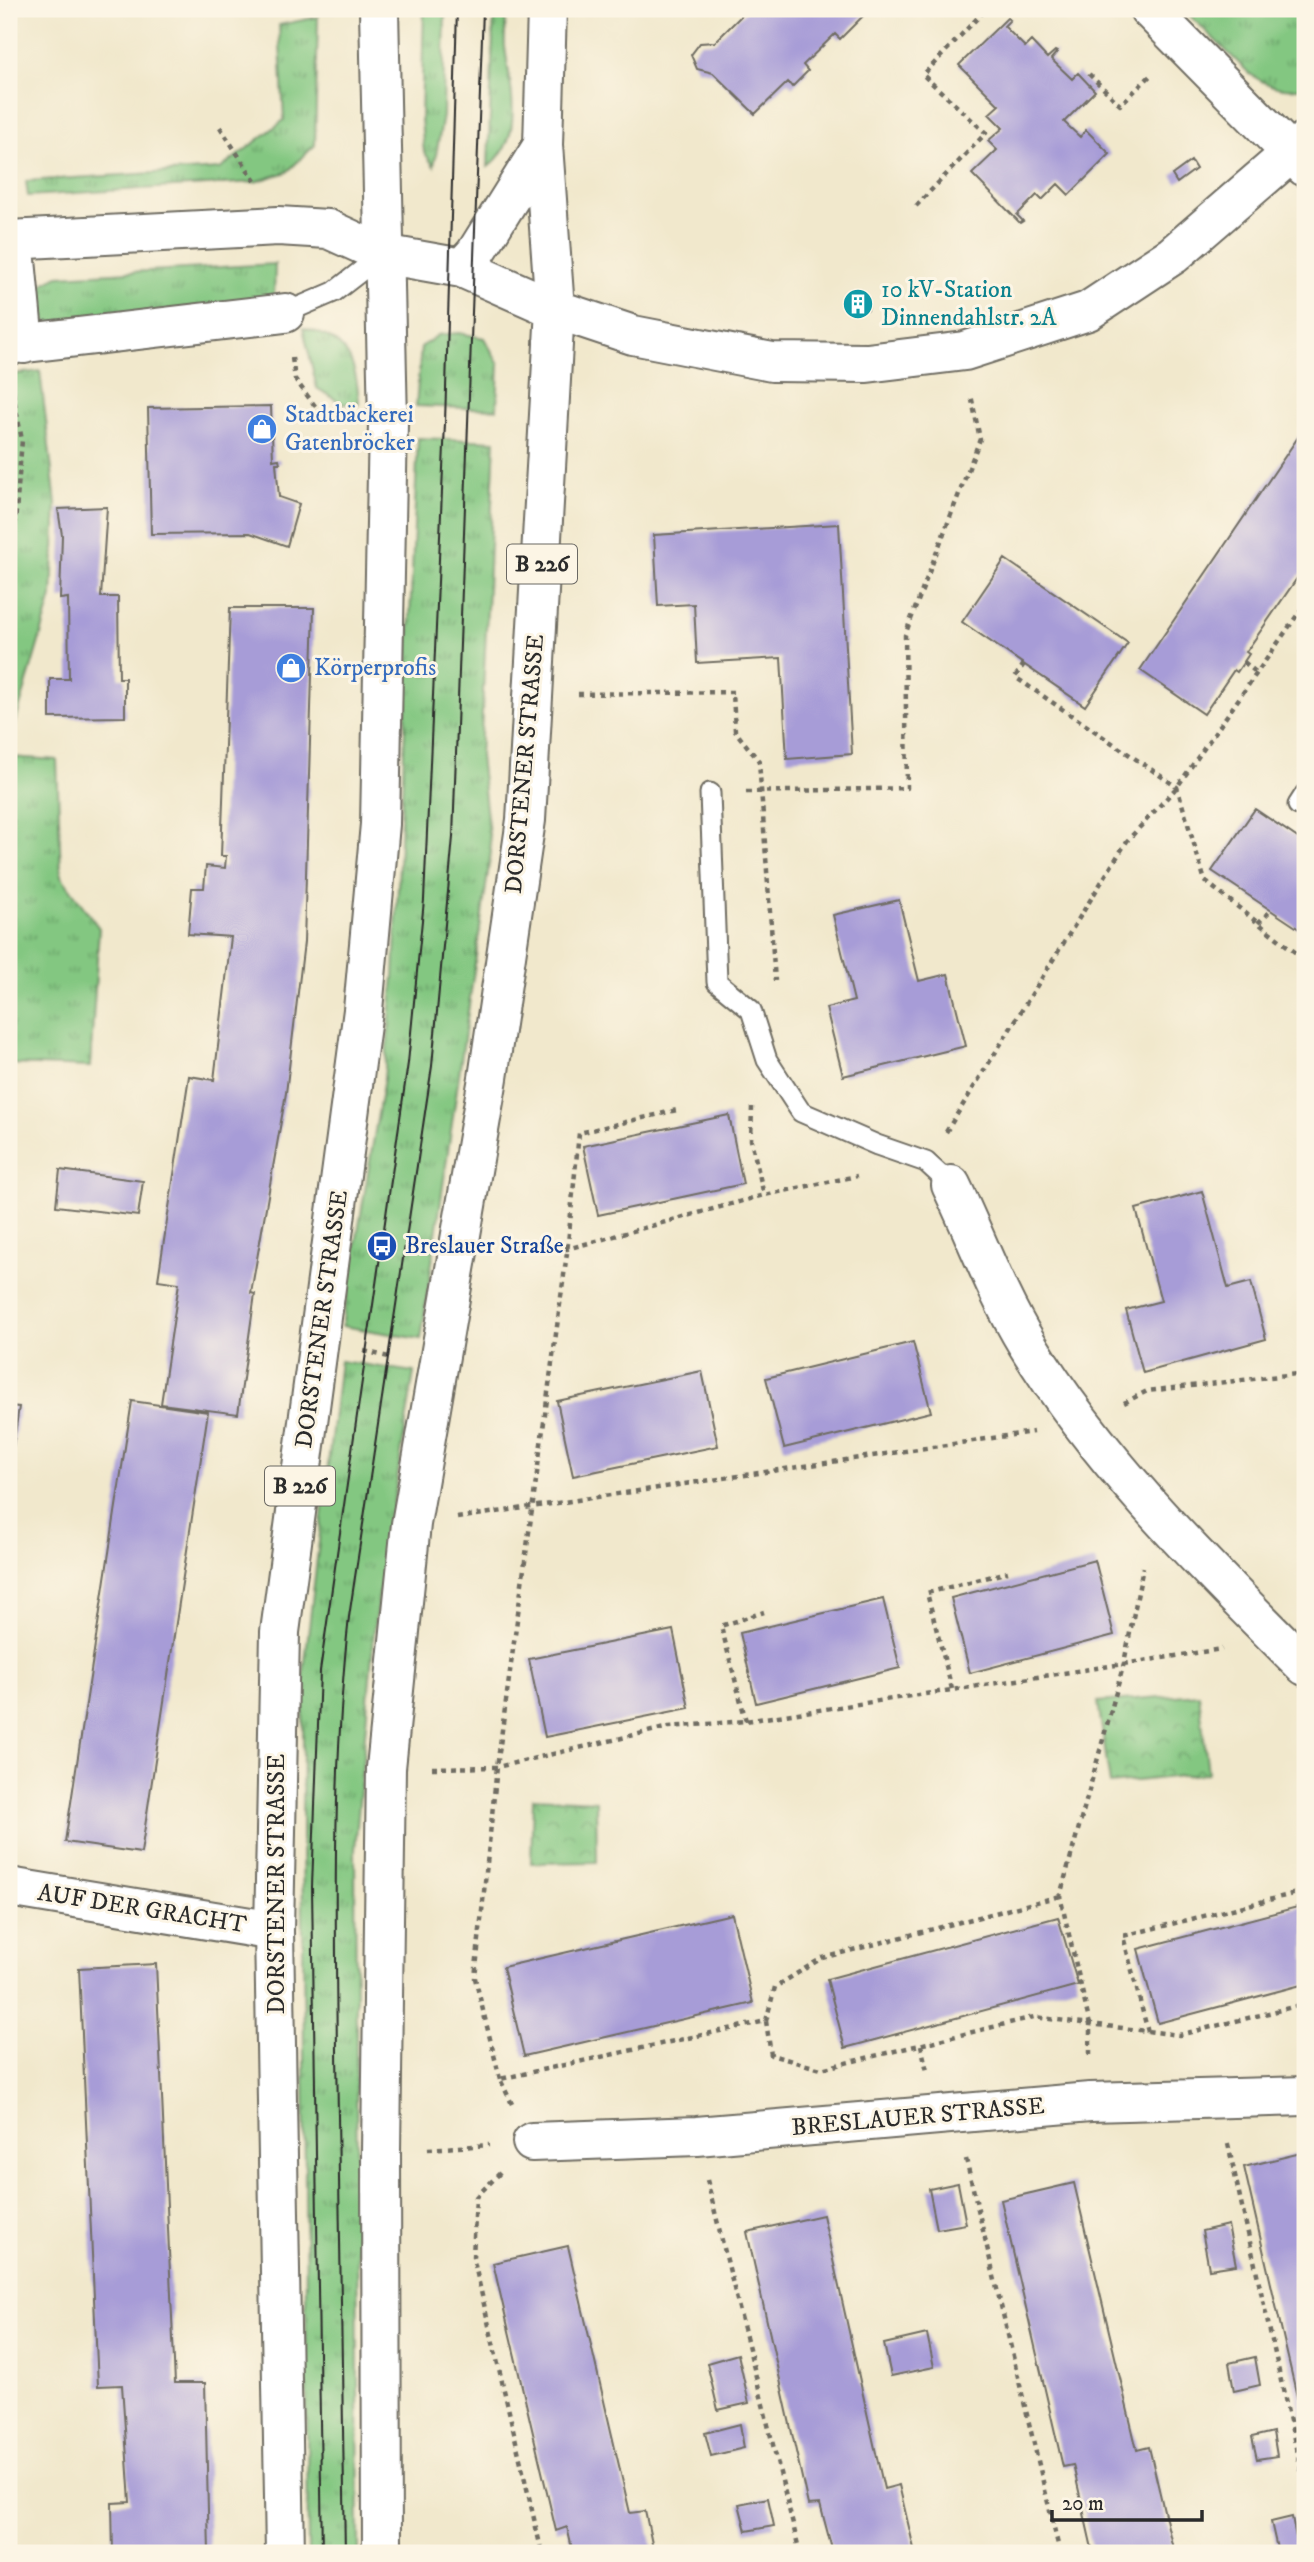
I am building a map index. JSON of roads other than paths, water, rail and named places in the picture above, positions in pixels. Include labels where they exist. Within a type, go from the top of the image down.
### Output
[{"type":"main road","name":"DORSTENER STRASSE","points":[[285,2553],[274,1931],[280,1632],[363,1010],[380,824],[388,423],[379,9]]},
{"type":"main road","name":"DORSTENER STRASSE","points":[[382,2553],[381,2152],[386,1768],[411,1524],[488,1078],[526,820],[555,309],[543,145],[547,9]]},
{"type":"main road","points":[[285,313],[17,345],[12,239],[278,226],[328,229],[383,254],[462,268],[555,309],[634,335],[772,362],[867,363],[965,351],[1088,312],[1173,256],[1301,154],[1149,9]]},
{"type":"main road","points":[[462,268],[475,254],[543,145]]},
{"type":"main road","points":[[938,1174],[1026,1343],[1082,1424],[1155,1508],[1293,1654]]},
{"type":"main road","name":"AUF DER GRACHT","points":[[9,1887],[274,1931]]},
{"type":"main road","name":"BRESLAUER STRASSE","points":[[532,2142],[696,2136],[1090,2102],[1218,2096],[1305,2096]]},
{"type":"lane","points":[[285,313],[334,292],[383,254]]},
{"type":"lane","points":[[710,793],[717,982],[751,1010],[768,1060],[800,1112],[938,1174]]},
{"type":"tram line","points":[[322,2553],[312,1887],[320,1671],[408,1063],[424,900],[445,423],[457,9]]},
{"type":"tram line","points":[[345,2553],[336,1941],[340,1725],[349,1617],[432,1066],[453,837],[483,9]]},
{"type":"place","name":"10 kV-Station Dinnendahlstr. 2A","points":[[858,304]]},
{"type":"place","name":"Stadtbäckerei Gatenbröcker","points":[[262,429]]},
{"type":"place","name":"Körperprofis","points":[[291,668]]},
{"type":"place","name":"Breslauer Straße","points":[[382,1246]]}]
